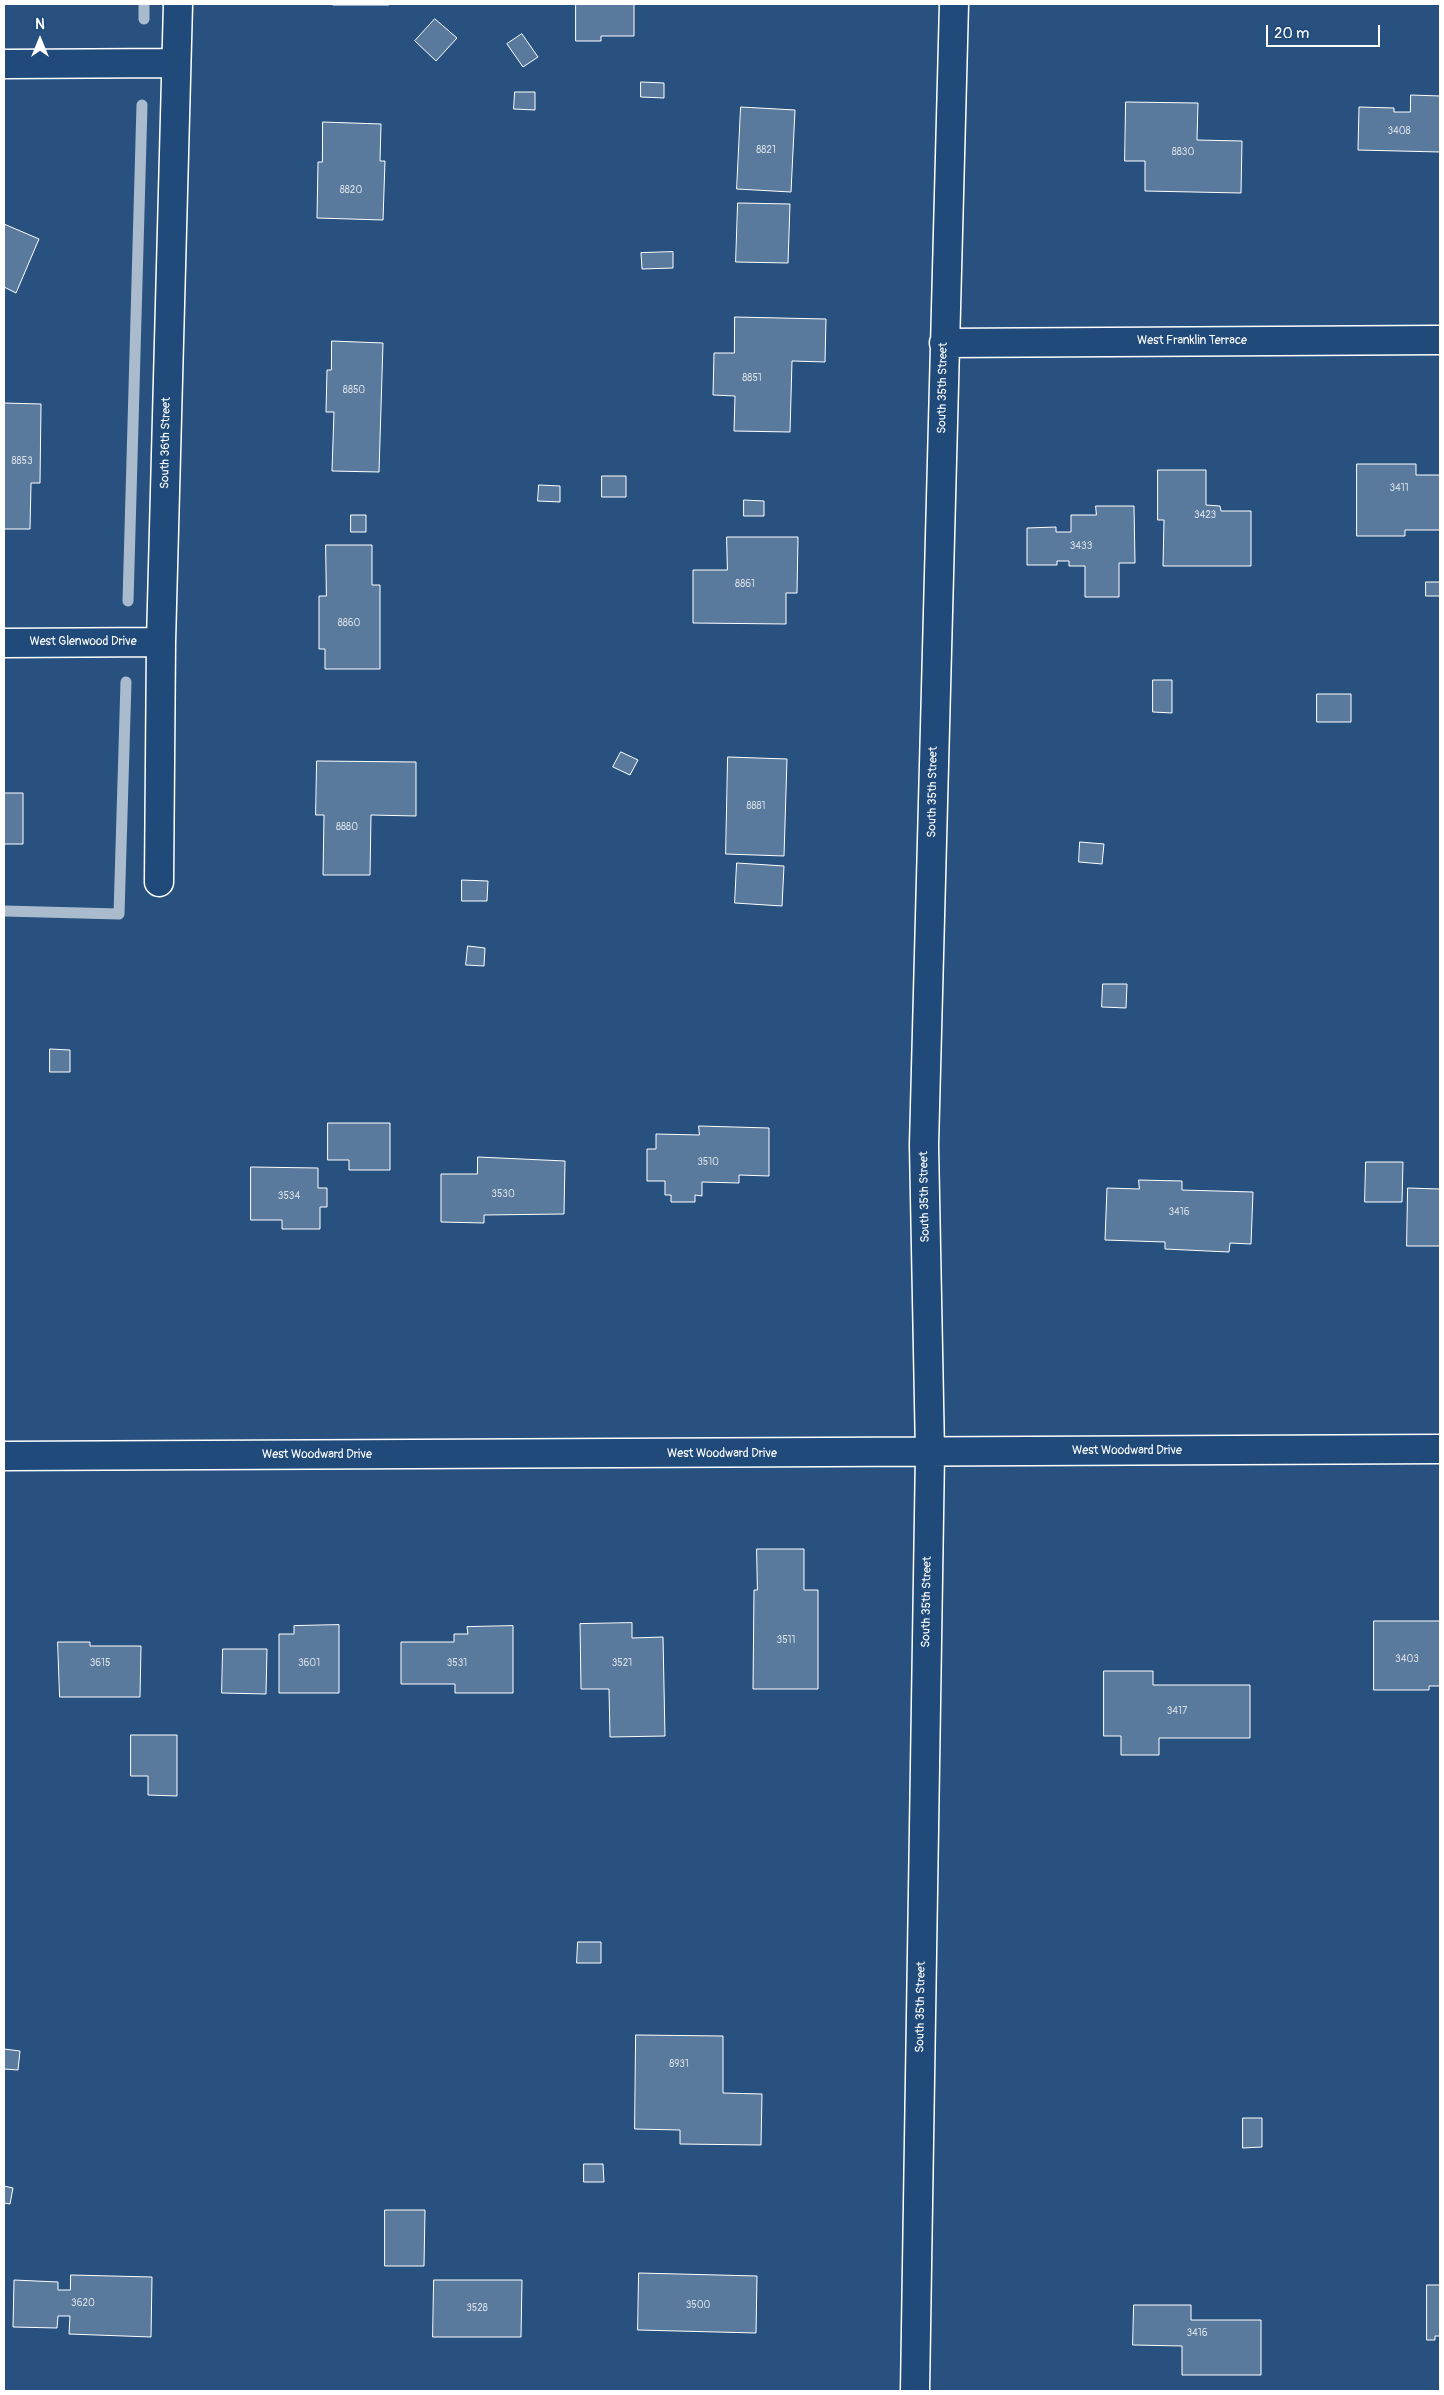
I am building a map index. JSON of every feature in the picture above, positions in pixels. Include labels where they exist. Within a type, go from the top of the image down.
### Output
[{"type":"street","name":"South 36th Street","points":[[158,882],[161,642],[178,4]]},
{"type":"street","name":"South 35th Street","points":[[915,2391],[930,1453],[924,1145],[954,4]]},
{"type":"street","points":[[4,64],[176,63]]},
{"type":"street","name":"West Franklin Terrace","points":[[944,343],[1440,340]]},
{"type":"street","name":"West Glenwood Drive","points":[[4,643],[161,642]]},
{"type":"street","name":"West Woodward Drive","points":[[4,1456],[930,1453],[1440,1449]]},
{"type":"building","points":[[389,4],[389,5],[333,5]]},
{"type":"building","points":[[576,4],[634,4],[634,36],[601,36],[601,41],[576,41]]},
{"type":"building","points":[[435,19],[457,38],[436,61],[415,41]]},
{"type":"building","points":[[522,34],[538,57],[523,67],[507,44]]},
{"type":"building","points":[[641,82],[664,83],[664,98],[641,97]]},
{"type":"building","points":[[515,92],[535,92],[535,110],[514,109]]},
{"type":"building","points":[[1411,95],[1440,96],[1440,152],[1358,150],[1359,107],[1394,108],[1394,112],[1410,112]]},
{"type":"building","points":[[1126,102],[1198,103],[1197,140],[1242,141],[1241,193],[1145,191],[1145,161],[1125,161]]},
{"type":"building","points":[[741,107],[795,110],[791,192],[737,189]]},
{"type":"building","points":[[323,122],[381,124],[380,161],[385,161],[383,220],[317,218],[318,162],[322,162]]},
{"type":"building","points":[[738,203],[790,204],[788,263],[736,262]]},
{"type":"building","points":[[4,224],[39,239],[16,293],[4,287]]},
{"type":"building","points":[[673,252],[673,268],[642,269],[641,253]]},
{"type":"building","points":[[735,317],[826,319],[825,362],[792,361],[790,432],[734,431],[735,396],[713,395],[714,353],[734,353]]},
{"type":"building","points":[[332,341],[383,343],[379,472],[332,471],[334,412],[326,412],[327,370],[331,370]]},
{"type":"building","points":[[4,403],[41,404],[40,483],[31,483],[30,529],[4,529]]},
{"type":"building","points":[[1357,464],[1416,464],[1416,475],[1440,475],[1440,530],[1405,530],[1405,536],[1357,536]]},
{"type":"building","points":[[1158,470],[1206,470],[1206,505],[1220,506],[1221,511],[1251,511],[1251,566],[1163,566],[1164,520],[1158,520]]},
{"type":"building","points":[[602,476],[626,476],[626,497],[602,497]]},
{"type":"building","points":[[539,485],[560,486],[560,502],[538,501]]},
{"type":"building","points":[[744,500],[764,501],[764,516],[744,516]]},
{"type":"building","points":[[1096,506],[1134,506],[1135,563],[1119,563],[1119,597],[1085,597],[1085,566],[1069,566],[1069,561],[1057,561],[1057,565],[1027,565],[1027,528],[1056,527],[1056,532],[1071,532],[1071,515],[1096,515]]},
{"type":"building","points":[[351,515],[366,515],[366,532],[351,532]]},
{"type":"building","points":[[727,537],[798,537],[797,593],[786,593],[786,624],[693,623],[693,570],[727,570]]},
{"type":"building","points":[[326,545],[372,545],[372,585],[380,585],[380,669],[325,669],[325,649],[319,649],[319,596],[326,596]]},
{"type":"building","points":[[1426,582],[1440,582],[1440,596],[1426,596]]},
{"type":"building","points":[[1153,680],[1172,680],[1172,713],[1153,712]]},
{"type":"building","points":[[1317,694],[1351,694],[1351,722],[1317,722]]},
{"type":"building","points":[[621,752],[638,760],[630,775],[613,767]]},
{"type":"building","points":[[728,757],[787,759],[784,856],[726,854]]},
{"type":"building","points":[[317,761],[416,762],[416,816],[371,815],[370,875],[323,875],[324,815],[316,815]]},
{"type":"building","points":[[4,793],[23,793],[23,844],[4,844]]},
{"type":"building","points":[[1080,842],[1104,844],[1102,864],[1079,862]]},
{"type":"building","points":[[737,863],[784,866],[782,906],[735,903]]},
{"type":"building","points":[[462,880],[488,881],[487,901],[462,901]]},
{"type":"building","points":[[468,946],[485,948],[484,966],[466,965]]},
{"type":"building","points":[[1103,984],[1127,984],[1126,1008],[1102,1007]]},
{"type":"building","points":[[50,1049],[70,1050],[70,1072],[50,1072]]},
{"type":"building","points":[[328,1123],[390,1123],[390,1170],[349,1170],[349,1160],[328,1160]]},
{"type":"building","points":[[699,1126],[769,1128],[769,1176],[739,1175],[739,1183],[702,1182],[702,1196],[695,1195],[695,1202],[671,1202],[671,1195],[665,1195],[665,1181],[647,1181],[647,1149],[656,1149],[656,1134],[699,1135]]},
{"type":"building","points":[[478,1157],[565,1161],[564,1214],[484,1215],[484,1223],[441,1222],[441,1174],[477,1174]]},
{"type":"building","points":[[1366,1162],[1403,1162],[1402,1202],[1365,1202]]},
{"type":"building","points":[[251,1167],[318,1168],[318,1188],[327,1188],[327,1207],[320,1207],[320,1229],[282,1229],[282,1220],[251,1220]]},
{"type":"building","points":[[1139,1180],[1182,1181],[1182,1190],[1253,1192],[1251,1244],[1230,1243],[1229,1252],[1165,1249],[1165,1242],[1105,1240],[1107,1188],[1139,1189]]},
{"type":"building","points":[[1408,1188],[1440,1189],[1440,1246],[1407,1246]]},
{"type":"building","points":[[757,1549],[804,1549],[804,1590],[818,1590],[818,1689],[753,1689],[754,1590],[757,1590]]},
{"type":"building","points":[[1374,1621],[1440,1621],[1440,1686],[1429,1686],[1429,1690],[1374,1690]]},
{"type":"building","points":[[632,1623],[632,1638],[663,1637],[665,1736],[610,1737],[609,1689],[581,1689],[580,1624]]},
{"type":"building","points":[[339,1625],[339,1693],[279,1693],[279,1634],[294,1634],[294,1626]]},
{"type":"building","points":[[513,1626],[513,1693],[455,1693],[455,1684],[401,1684],[401,1642],[454,1642],[454,1634],[468,1634],[467,1627]]},
{"type":"building","points":[[58,1642],[90,1642],[90,1646],[141,1646],[140,1697],[60,1697]]},
{"type":"building","points":[[223,1649],[267,1649],[266,1694],[222,1693]]},
{"type":"building","points":[[1104,1671],[1153,1671],[1153,1685],[1250,1685],[1250,1738],[1159,1738],[1159,1755],[1121,1755],[1121,1736],[1104,1736]]},
{"type":"building","points":[[131,1735],[177,1735],[177,1796],[148,1795],[148,1776],[131,1776]]},
{"type":"building","points":[[578,1942],[601,1942],[601,1963],[577,1963]]},
{"type":"building","points":[[636,2035],[723,2036],[723,2093],[762,2094],[761,2145],[680,2144],[680,2130],[635,2129]]},
{"type":"building","points":[[4,2049],[20,2051],[18,2070],[4,2069]]},
{"type":"building","points":[[1243,2118],[1262,2118],[1262,2147],[1243,2148]]},
{"type":"building","points":[[584,2164],[603,2164],[604,2182],[584,2182]]},
{"type":"building","points":[[4,2186],[13,2188],[10,2204],[4,2203]]},
{"type":"building","points":[[385,2210],[425,2210],[424,2266],[385,2266]]},
{"type":"building","points":[[639,2273],[757,2276],[756,2333],[638,2330]]},
{"type":"building","points":[[71,2275],[152,2277],[151,2337],[69,2334],[70,2316],[58,2316],[57,2328],[13,2327],[14,2280],[58,2282],[58,2290],[70,2290]]},
{"type":"building","points":[[434,2280],[522,2280],[521,2337],[433,2337]]},
{"type":"building","points":[[1427,2285],[1440,2285],[1440,2336],[1435,2336],[1435,2340],[1427,2340]]},
{"type":"building","points":[[1134,2305],[1191,2305],[1191,2320],[1261,2320],[1261,2375],[1182,2375],[1182,2346],[1133,2345]]},
{"type":"waterway","points":[[144,4],[144,19]]},
{"type":"waterway","points":[[128,601],[142,105]]},
{"type":"waterway","points":[[4,911],[119,914],[126,682]]}]
